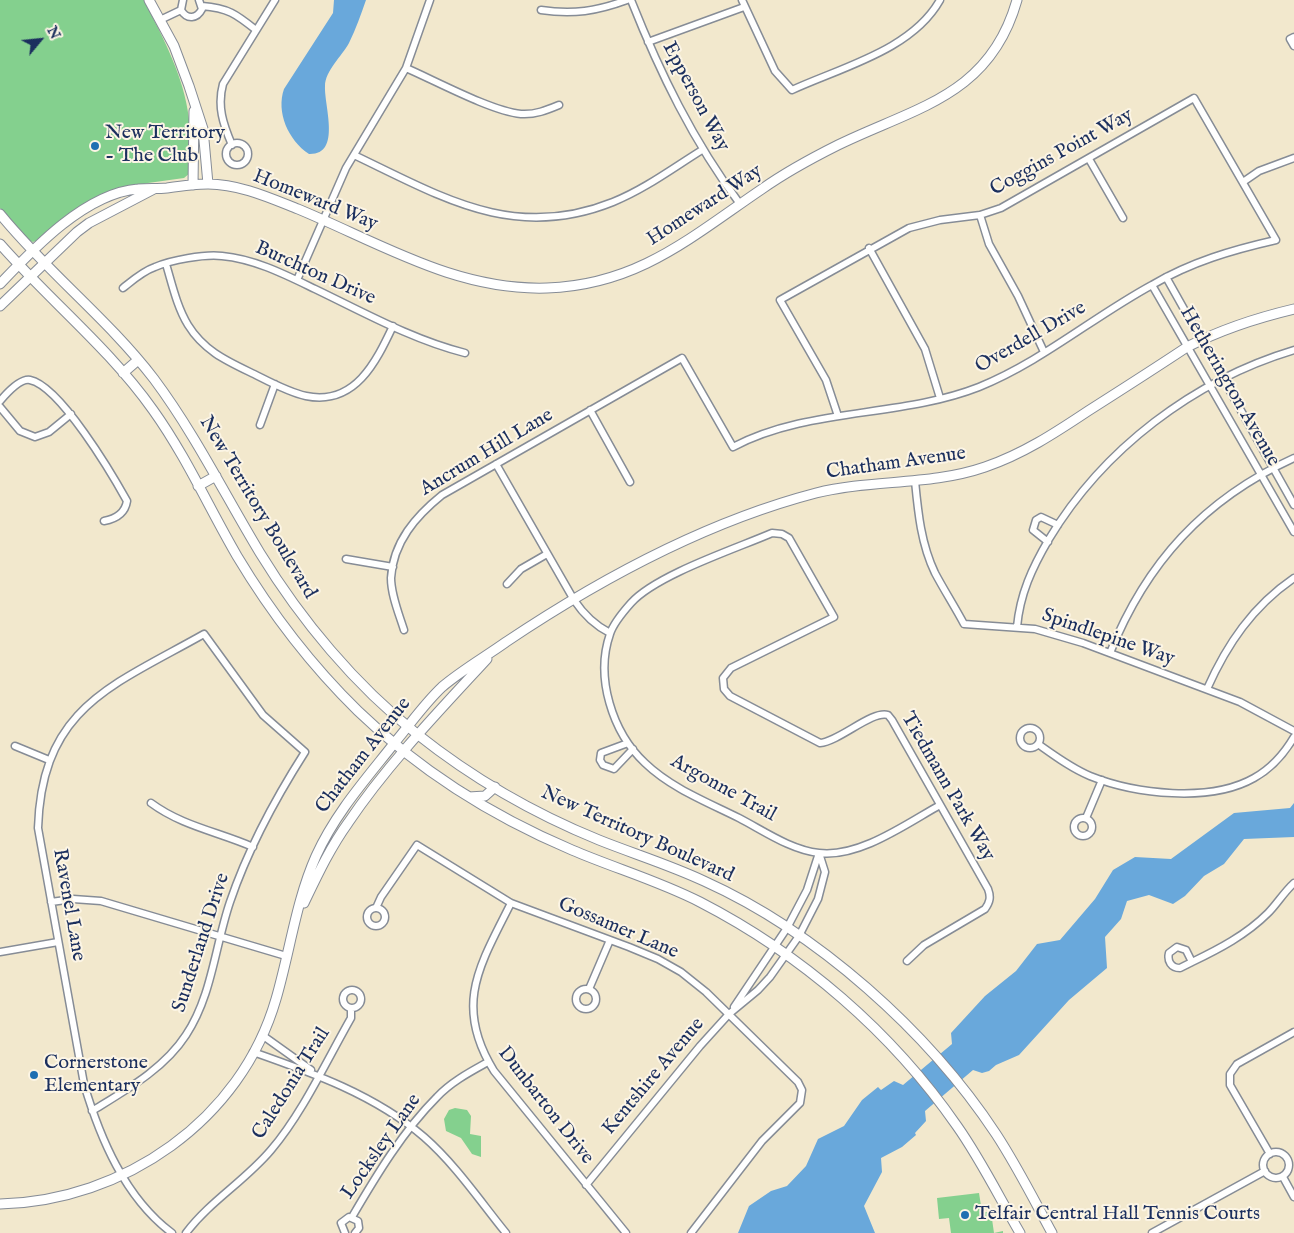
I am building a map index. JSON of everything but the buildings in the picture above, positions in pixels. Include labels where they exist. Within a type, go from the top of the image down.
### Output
[{"type":"street","points":[[149,0],[184,69],[204,137],[208,184]]},
{"type":"street","points":[[183,0],[182,10],[186,16],[195,17],[200,12],[201,3],[223,8],[238,15],[256,30]]},
{"type":"street","points":[[232,145],[224,126],[220,97],[223,84],[275,0]]},
{"type":"street","points":[[296,280],[354,155],[406,68],[430,0]]},
{"type":"street","points":[[541,10],[573,14],[598,10],[629,0]]},
{"type":"street","name":"Epperson Way","points":[[629,0],[681,112],[702,150],[740,204]]},
{"type":"street","points":[[648,42],[743,3],[770,61],[782,80],[792,90],[889,48],[918,28],[940,0]]},
{"type":"street","name":"Homeward Way","points":[[0,284],[65,222],[99,202],[129,191],[208,184],[252,192],[324,220],[442,273],[488,284],[548,288],[588,283],[615,276],[654,261],[694,238],[740,204],[822,153],[927,106],[955,90],[972,76],[993,52],[1004,34],[1017,0]]},
{"type":"street","points":[[160,20],[182,10]]},
{"type":"street","points":[[1292,38],[1294,46]]},
{"type":"street","points":[[406,68],[502,110],[522,114],[540,113],[559,105]]},
{"type":"street","name":"Coggins Point Way","points":[[838,416],[826,380],[780,300],[869,248],[922,223],[980,215],[1017,200],[1194,98],[1243,182]]},
{"type":"street","points":[[193,185],[194,106]]},
{"type":"street","points":[[354,155],[463,206],[497,214],[538,217],[580,212],[614,201],[655,179],[702,150]]},
{"type":"street","points":[[1243,182],[1259,172],[1294,158]]},
{"type":"street","points":[[1089,159],[1123,218]]},
{"type":"street","name":"Overdell Drive","points":[[733,447],[772,429],[940,398],[1003,377],[1152,284],[1222,253],[1276,240],[1243,182]]},
{"type":"street","name":"Homeward Way","points":[[0,306],[42,263],[89,223],[154,189]]},
{"type":"street","name":"New Territory Boulevard","points":[[0,214],[42,263],[86,303],[138,360],[186,424],[262,556],[301,613],[344,665],[418,735],[537,812],[600,841],[660,861],[708,882],[761,910],[857,980],[914,1031],[962,1086],[998,1136],[1052,1233]]},
{"type":"street","points":[[980,215],[989,244],[1018,296],[1044,352]]},
{"type":"street","name":"New Territory Boulevard","points":[[0,244],[18,265],[71,316],[123,373],[153,410],[239,559],[272,609],[316,665],[358,711],[405,751],[468,797],[522,828],[700,902],[785,955],[852,1006],[914,1071],[940,1104],[982,1165],[1020,1233]]},
{"type":"street","points":[[869,248],[925,349],[940,398]]},
{"type":"street","name":"Burchton Drive","points":[[123,288],[143,272],[155,266],[196,257],[222,256],[259,265],[296,280],[393,326],[448,349],[465,353]]},
{"type":"street","points":[[166,264],[182,314],[207,348],[217,356],[275,384],[306,396],[330,395],[354,386],[373,366],[393,326]]},
{"type":"street","name":"Hetherington Avenue","points":[[1166,277],[1294,504]]},
{"type":"street","name":"Hetherington Avenue","points":[[1152,284],[1294,532]]},
{"type":"street","name":"Chatham Avenue","points":[[0,1204],[62,1197],[96,1187],[123,1176],[178,1142],[201,1122],[225,1096],[253,1052],[276,1002],[304,884],[332,826],[352,795],[441,688],[498,648],[574,600],[658,554],[710,530],[770,507],[817,493],[853,486],[952,476],[1008,458],[1058,431],[1187,347],[1229,326],[1294,309]]},
{"type":"street","points":[[1017,627],[1018,611],[1028,577],[1058,525],[1082,493],[1127,445],[1180,404],[1222,378],[1294,350]]},
{"type":"street","name":"Ancrum Hill Lane","points":[[404,630],[394,600],[391,579],[400,544],[420,513],[442,495],[682,358],[733,447]]},
{"type":"street","points":[[123,373],[138,360]]},
{"type":"street","points":[[0,402],[9,391],[24,381],[30,380],[45,387],[65,405],[127,501],[126,508],[121,514],[114,519],[104,521]]},
{"type":"street","points":[[260,425],[275,384]]},
{"type":"street","points":[[0,407],[20,431],[35,437],[49,432],[71,414]]},
{"type":"street","points":[[590,410],[630,482]]},
{"type":"street","points":[[1110,653],[1134,602],[1166,554],[1191,526],[1211,509],[1261,475],[1294,458]]},
{"type":"street","points":[[496,464],[574,600],[585,616],[610,633]]},
{"type":"street","points":[[198,486],[216,476]]},
{"type":"street","name":"Spindlepine Way","points":[[915,481],[919,522],[926,548],[935,572],[964,624],[1035,629],[1059,636],[1110,653],[1240,702],[1294,731]]},
{"type":"street","points":[[1048,542],[1033,530],[1036,520],[1041,518],[1058,525]]},
{"type":"street","name":"Argonne Trail","points":[[782,534],[772,533],[655,584],[631,603],[610,633],[604,672],[607,694],[630,746],[644,763],[668,782],[794,846],[819,853],[867,845],[940,806]]},
{"type":"street","name":"Tiedmann Park Way","points":[[782,534],[789,538],[834,617],[731,668],[723,678],[724,689],[730,696],[820,743],[830,742],[879,714],[888,715],[988,889],[988,904],[985,908],[924,945],[907,961]]},
{"type":"street","points":[[507,584],[521,570],[548,554]]},
{"type":"street","points":[[346,559],[393,567]]},
{"type":"street","points":[[1207,689],[1226,650],[1238,632],[1263,603],[1294,578]]},
{"type":"street","name":"Ravenel Lane","points":[[172,1233],[145,1209],[132,1193],[92,1111],[84,1084],[38,828],[41,788],[50,760],[73,721],[97,696],[204,634],[252,703],[305,752]]},
{"type":"street","name":"Chatham Avenue","points":[[298,915],[330,851],[348,822],[435,713],[498,648]]},
{"type":"street","points":[[1038,744],[1064,763],[1102,780],[1120,786],[1154,792],[1223,790],[1255,778],[1271,767],[1294,738]]},
{"type":"street","points":[[15,746],[50,760]]},
{"type":"street","points":[[630,746],[614,768],[603,765],[600,760],[601,753],[630,746]]},
{"type":"street","name":"Sunderland Drive","points":[[92,1111],[153,1071],[186,1036],[203,1001],[230,901],[279,792],[305,752]]},
{"type":"street","points":[[1086,818],[1102,780]]},
{"type":"street","points":[[468,797],[485,796],[495,786]]},
{"type":"street","points":[[151,803],[180,822],[225,835],[253,847]]},
{"type":"street","name":"Gossamer Lane","points":[[376,908],[381,897],[417,845],[511,903],[658,959],[681,972],[706,992],[798,1082],[802,1095],[800,1103],[762,1141],[691,1233]]},
{"type":"street","name":"Kentshire Avenue","points":[[586,1185],[700,1046],[729,1014],[787,928],[807,890],[819,853]]},
{"type":"street","name":"Kentshire Avenue","points":[[729,1014],[758,990],[799,936],[818,899],[823,881],[825,872],[819,853]]},
{"type":"street","points":[[1192,962],[1228,944],[1250,929],[1270,911],[1294,884]]},
{"type":"street","points":[[52,902],[73,899],[101,901],[220,938],[286,956]]},
{"type":"street","name":"Dunbarton Drive","points":[[511,903],[476,979],[472,1003],[474,1030],[481,1050],[488,1062],[626,1233]]},
{"type":"street","points":[[589,989],[610,940]]},
{"type":"street","points":[[0,952],[58,942]]},
{"type":"street","name":"Caledonia Trail","points":[[186,1233],[200,1214],[271,1150],[318,1076],[351,1018],[351,1009]]},
{"type":"street","points":[[1270,1154],[1230,1085],[1230,1074],[1240,1062],[1294,1032]]},
{"type":"street","points":[[262,1035],[318,1076]]},
{"type":"street","points":[[253,1052],[318,1076],[381,1107],[411,1127],[447,1160],[506,1233]]},
{"type":"street","name":"Locksley Lane","points":[[345,1233],[341,1227],[343,1220],[352,1217],[411,1127],[444,1090],[488,1062]]},
{"type":"street","points":[[1282,1153],[1291,1157],[1289,1169],[1283,1176],[1273,1178],[1265,1171],[1264,1162],[1270,1154],[1282,1153]]},
{"type":"street","points":[[1152,1233],[1265,1171]]},
{"type":"street","points":[[1283,1176],[1294,1197]]},
{"type":"street","name":"Locksley Lane","points":[[352,1217],[359,1225],[355,1233]]},
{"type":"green space","name":"New Territory - The Club","points":[[0,0],[144,0],[172,58],[183,88],[190,125],[190,173],[184,178],[148,183],[98,197],[64,217],[41,239],[33,242],[28,240],[0,208]]},
{"type":"green space","points":[[455,1108],[467,1110],[471,1116],[470,1134],[481,1136],[481,1157],[472,1154],[461,1138],[446,1131],[444,1119],[449,1110]]},
{"type":"green space","name":"Telfair Central Hall Tennis Courts","points":[[979,1193],[982,1212],[991,1212],[994,1233],[951,1233],[949,1218],[939,1219],[937,1198]]},
{"type":"water","points":[[334,0],[366,0],[349,43],[331,69],[326,80],[325,95],[329,128],[325,147],[319,152],[309,154],[295,141],[286,125],[283,116],[282,98],[284,89],[333,13]]},
{"type":"water","points":[[1294,803],[1294,837],[1244,839],[1224,864],[1204,876],[1185,896],[1173,904],[1149,895],[1127,901],[1121,919],[1105,937],[1107,968],[1069,1000],[1019,1055],[996,1065],[989,1071],[982,1073],[973,1070],[925,1111],[926,1121],[915,1133],[916,1135],[902,1147],[881,1158],[882,1172],[864,1206],[875,1233],[738,1233],[749,1206],[771,1191],[787,1186],[806,1166],[818,1139],[844,1126],[862,1100],[878,1087],[881,1090],[894,1081],[903,1085],[952,1044],[951,1033],[985,996],[1016,971],[1037,944],[1060,940],[1095,899],[1113,870],[1135,857],[1171,859],[1234,813],[1290,808]]},
{"type":"place","name":"New Territory - The Club","points":[[95,146]]},
{"type":"place","name":"Cornerstone Elementary","points":[[34,1075]]},
{"type":"place","name":"Telfair Central Hall Tennis Courts","points":[[965,1215]]}]
